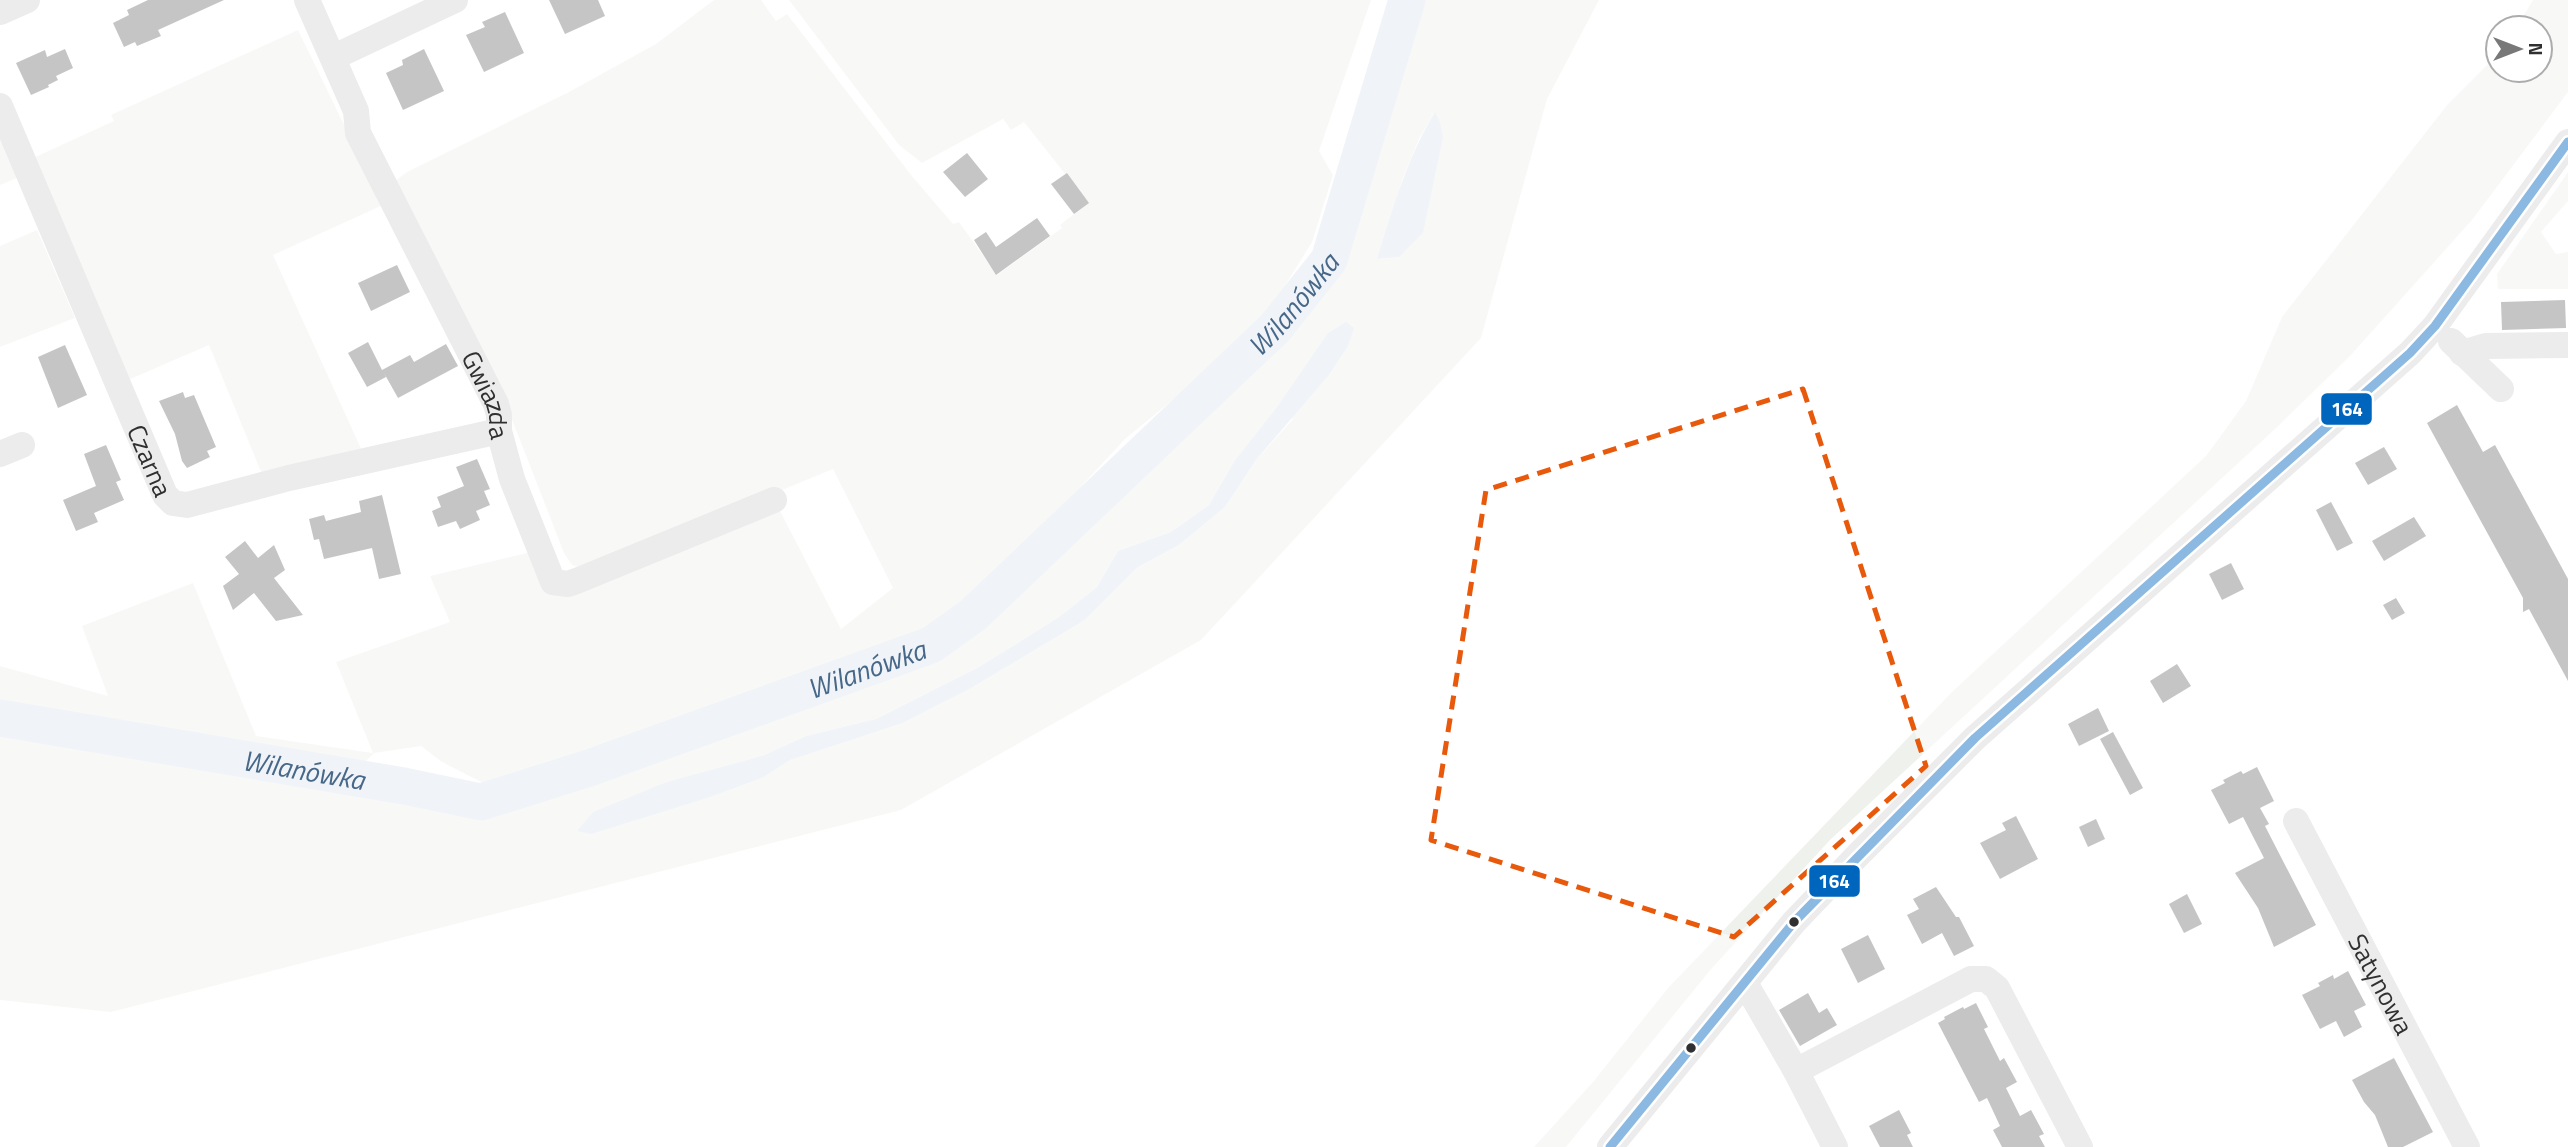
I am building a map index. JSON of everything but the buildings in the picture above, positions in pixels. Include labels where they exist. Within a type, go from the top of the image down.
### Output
[{"type":"street","points":[[0,12],[27,0]]},
{"type":"street","name":"Gwiazda","points":[[307,0],[356,111],[358,133],[496,404],[499,431],[512,479],[550,577],[557,584],[568,584],[774,500]]},
{"type":"street","points":[[334,57],[455,0]]},
{"type":"street","name":"Czarna","points":[[0,106],[165,495],[173,503],[187,505],[289,478],[499,431]]},
{"type":"street","points":[[1610,1147],[1809,906],[1975,738],[2382,378],[2435,326],[2568,142]]},
{"type":"street","points":[[2435,326],[2501,389]]},
{"type":"street","points":[[2462,353],[2486,346],[2568,345]]},
{"type":"street","name":"Satynowa","points":[[2296,821],[2467,1147]]},
{"type":"street","points":[[1796,1071],[1971,979],[1986,979],[1997,988],[2080,1147]]},
{"type":"street","points":[[1745,983],[1796,1071],[1835,1147]]},
{"type":"highlighted area","points":[[1803,389],[1926,766],[1734,937],[1431,840],[1486,490]]},
{"type":"shaded area","points":[[714,0],[761,0],[776,21],[787,14],[911,175],[953,224],[959,222],[997,275],[1062,228],[1060,225],[1088,203],[1024,122],[1011,130],[1003,119],[922,163],[899,145],[789,0],[1371,0],[1319,151],[1333,175],[1312,242],[1264,320],[1209,370],[1125,439],[1040,531],[930,632],[857,662],[751,693],[624,746],[532,771],[511,783],[493,788],[442,762],[421,746],[374,753],[363,764],[333,768],[240,752],[237,769],[483,810],[552,792],[940,656],[1280,338],[1320,284],[1340,249],[1417,0],[1599,0],[1547,99],[1481,338],[1201,640],[901,810],[111,1012],[0,1000],[0,728],[85,744],[90,720],[0,701],[0,666],[108,696],[82,626],[193,583],[256,736],[373,753],[336,662],[450,622],[430,576],[535,551],[551,592],[779,509],[841,629],[893,588],[833,469],[588,570],[572,565],[564,553],[511,417],[391,184],[407,172],[569,92],[656,44]],"holes":[[[1434,113],[1399,257],[1378,259],[1403,178],[1419,139]],[[1277,407],[1293,419],[1256,460],[1225,507],[1179,545],[1138,567],[1085,620],[973,687],[790,760],[764,777],[762,756],[806,736],[876,719],[979,667],[1059,617],[1097,587],[1118,551],[1171,532],[1209,505],[1235,460]]]},
{"type":"shaded area","points":[[2533,0],[2568,0],[2568,92],[2472,220],[2350,356],[2274,430],[1830,840],[1712,968],[1566,1147],[1534,1147],[1593,1082],[1668,988],[1952,692],[2206,456],[2246,401],[2282,317],[2447,105],[2484,68],[2484,84],[2554,84],[2554,14],[2524,14]]},
{"type":"shaded area","points":[[298,30],[383,205],[273,255],[363,453],[264,479],[209,345],[128,380],[31,159],[114,121],[111,115]]},
{"type":"shaded area","points":[[1435,112],[1443,137],[1423,233],[1399,257],[1377,259],[1409,165]]},
{"type":"shaded area","points":[[0,122],[22,176],[0,185]]},
{"type":"shaded area","points":[[2568,172],[2568,201],[2541,232],[2556,254],[2568,252],[2568,289],[2498,289],[2497,274]]},
{"type":"shaded area","points":[[37,230],[75,318],[0,347],[0,246]]},
{"type":"shaded area","points":[[1346,322],[1354,328],[1348,346],[1328,376],[1256,460],[1225,507],[1179,545],[1138,567],[1085,620],[973,687],[902,723],[790,760],[764,777],[707,798],[591,834],[577,831],[593,812],[667,782],[762,756],[806,736],[876,719],[979,667],[1059,617],[1097,587],[1118,551],[1171,532],[1209,505],[1235,460],[1277,407],[1328,333]]},
{"type":"waterway","name":"Wilanówka","points":[[0,718],[404,786],[481,802],[589,768],[931,645],[973,615],[1275,328],[1329,260],[1407,0]]},
{"type":"transit line","name":"164","points":[[1610,1147],[1794,922],[1975,738],[2410,353],[2435,326],[2568,142]]}]
